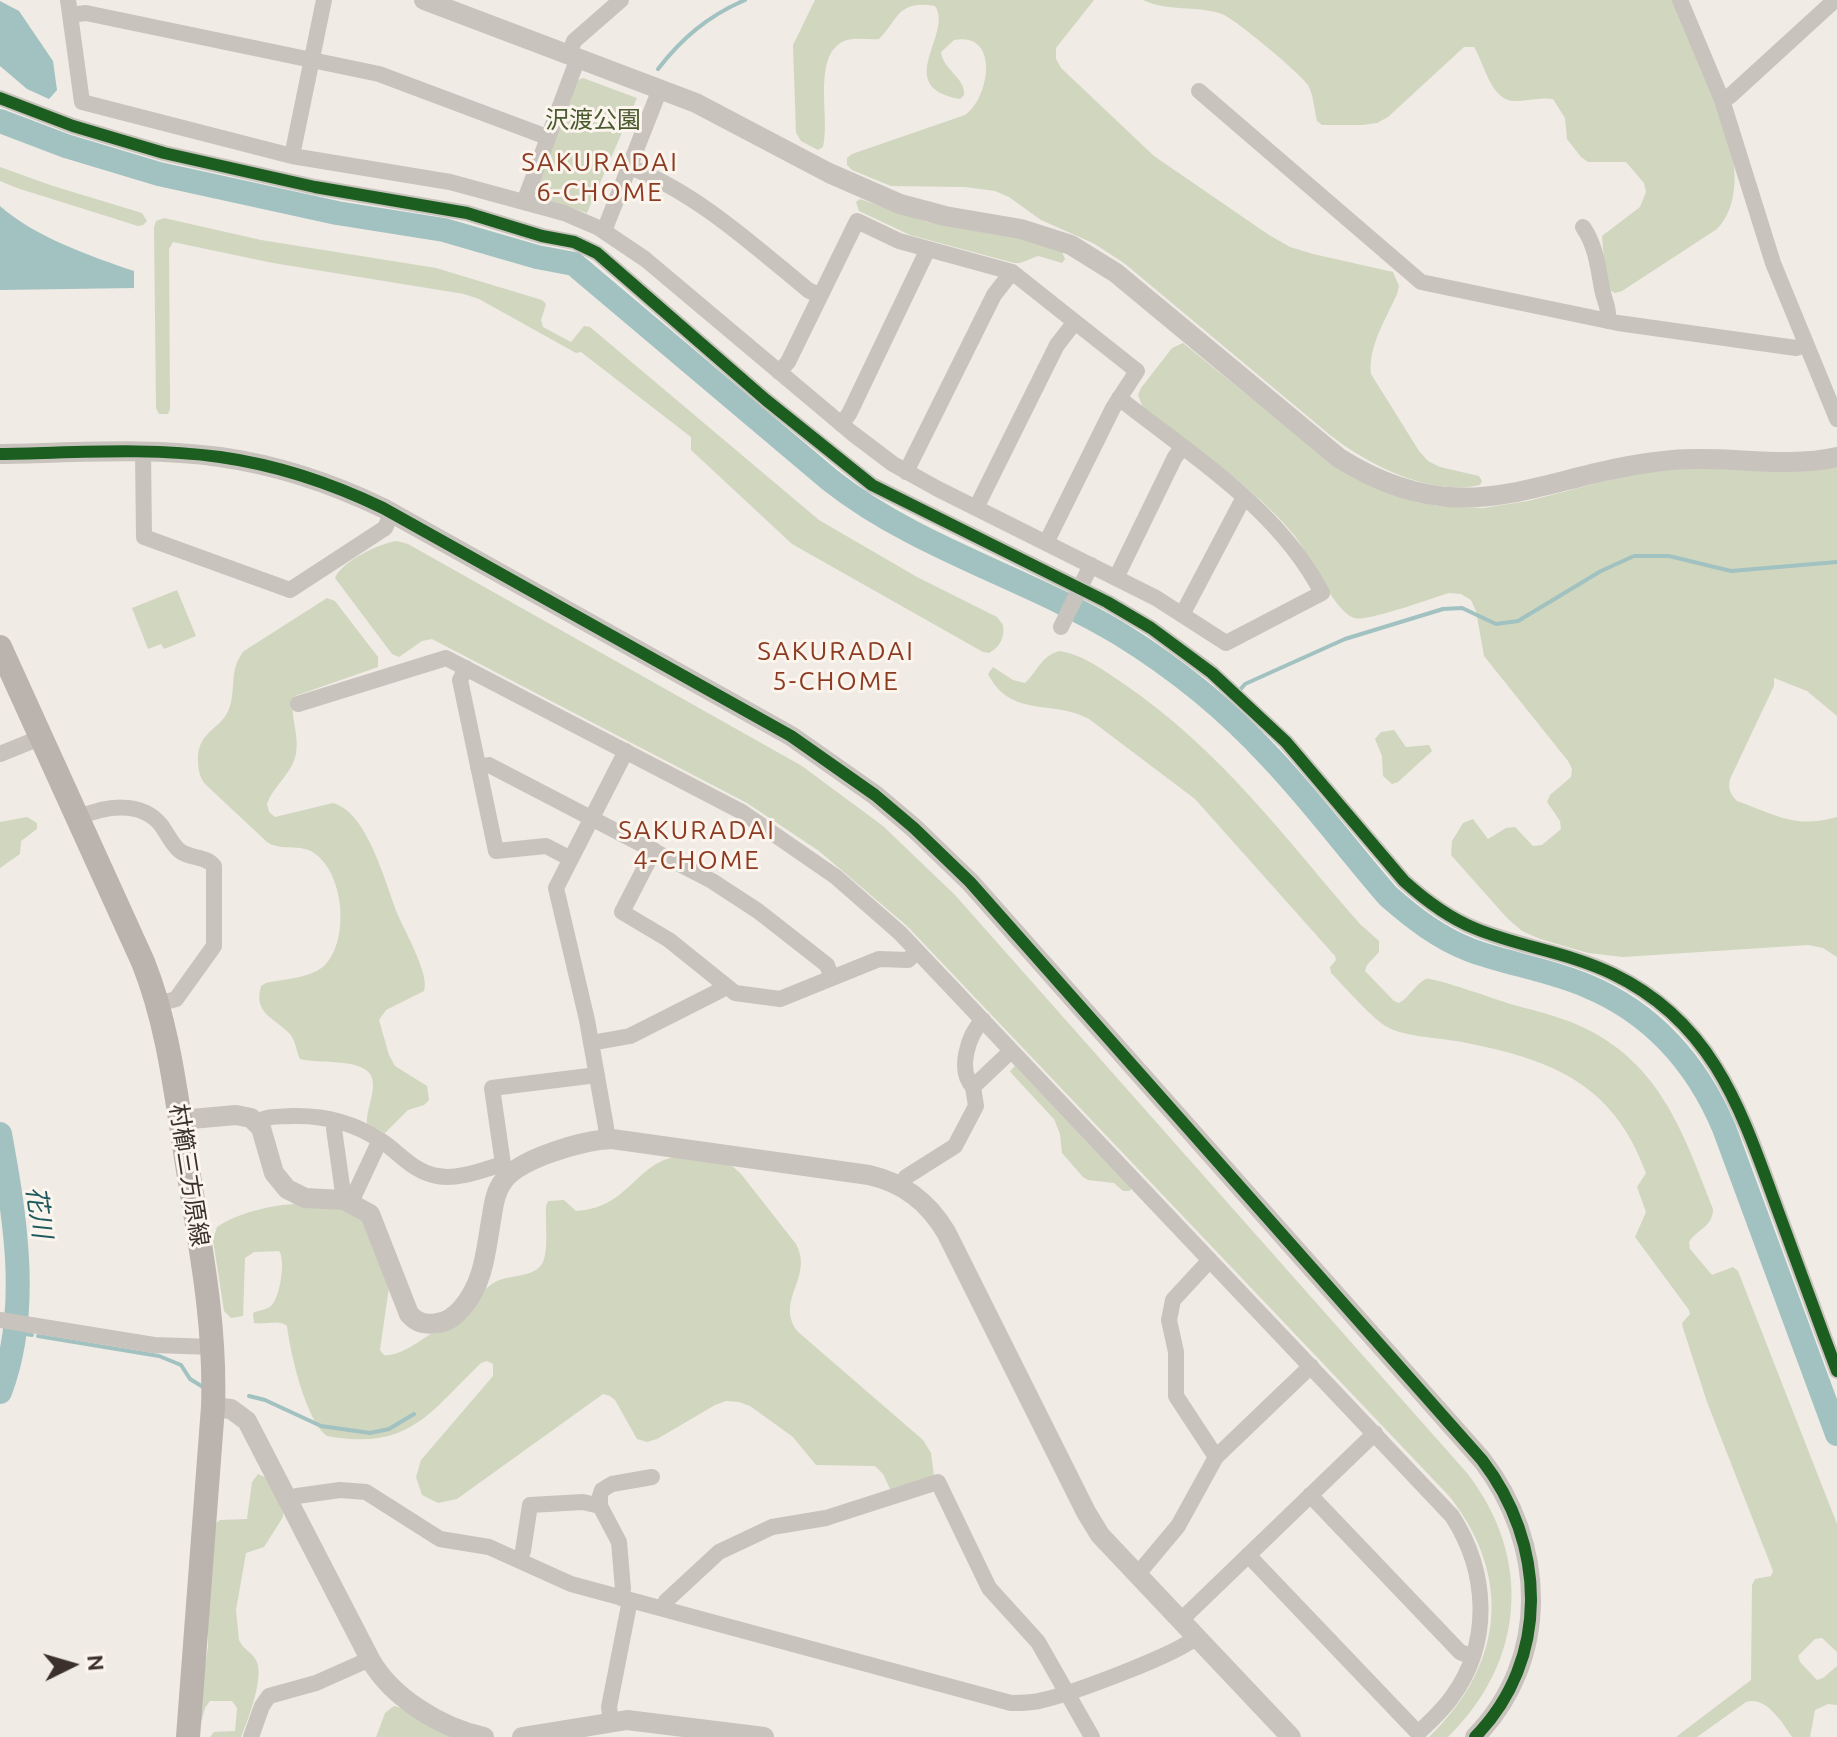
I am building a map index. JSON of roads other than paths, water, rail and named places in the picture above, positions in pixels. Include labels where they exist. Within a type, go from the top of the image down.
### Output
[{"type":"main road","name":"村櫛三方原線","points":[[0,647],[143,962],[158,1004],[180,1120],[209,1298],[213,1347],[213,1407],[188,1737]]},
{"type":"street","points":[[292,156],[324,0]]},
{"type":"street","points":[[424,0],[714,111],[829,173],[900,204],[945,216],[1038,233],[1087,253],[1116,273],[1339,458],[1397,487],[1440,497],[1483,498],[1526,492],[1659,461],[1712,458],[1798,462],[1837,457]]},
{"type":"street","points":[[524,202],[573,56],[574,41],[621,0]]},
{"type":"street","points":[[1680,0],[1722,100],[1767,249],[1837,419]]},
{"type":"street","points":[[1722,100],[1835,0]]},
{"type":"street","points":[[547,137],[394,78],[69,8],[82,102],[292,156],[450,182],[564,213],[604,231],[645,259],[841,424],[906,472],[1183,613],[1226,643],[1322,593],[1288,539],[1244,497],[1119,398]]},
{"type":"street","points":[[604,231],[660,89]]},
{"type":"street","points":[[1199,91],[1421,282],[1608,321],[1796,348],[1806,344]]},
{"type":"street","points":[[0,98],[73,126],[164,153],[315,187],[449,209],[542,236],[582,244],[597,253],[777,409],[872,485],[1129,615],[1171,642],[1250,706],[1303,761],[1404,881],[1437,909],[1476,929],[1571,957],[1616,975],[1658,1002],[1694,1036],[1723,1075],[1739,1108],[1837,1371]]},
{"type":"street","points":[[630,167],[661,180],[700,204],[808,290],[820,296]]},
{"type":"street","points":[[779,372],[788,362],[857,221],[899,241],[1012,272],[1137,371],[1119,398],[1046,543]]},
{"type":"street","points":[[1583,227],[1600,269],[1608,321]]},
{"type":"street","points":[[841,424],[856,400],[928,249]]},
{"type":"street","points":[[906,472],[994,295],[1012,272]]},
{"type":"street","points":[[976,508],[1057,345],[1075,322]]},
{"type":"street","points":[[1116,578],[1182,448]]},
{"type":"street","points":[[0,454],[143,452],[221,457],[277,468],[331,485],[392,513],[791,736],[834,764],[895,811],[970,882],[1494,1476],[1513,1510],[1526,1548],[1531,1587],[1529,1626],[1520,1664],[1503,1700],[1475,1737]]},
{"type":"street","points":[[143,452],[144,537],[290,590],[385,528],[392,513]]},
{"type":"street","points":[[1183,613],[1244,497]]},
{"type":"street","points":[[1062,626],[1091,565]]},
{"type":"street","points":[[298,704],[446,658],[717,797],[790,843],[858,895],[917,951],[1442,1504],[1468,1545],[1478,1575],[1481,1607],[1472,1657],[1452,1698],[1418,1733],[1248,1555]]},
{"type":"street","points":[[466,668],[460,680],[496,851],[546,846],[571,859]]},
{"type":"street","points":[[0,754],[42,737]]},
{"type":"street","points":[[606,1139],[591,1043],[556,888],[626,751]]},
{"type":"street","points":[[478,767],[489,765],[712,881],[758,911],[827,965],[832,978]]},
{"type":"street","points":[[78,818],[90,812],[139,809],[154,818],[178,850],[209,861],[214,866],[214,946],[176,999],[158,1004]]},
{"type":"street","points":[[654,850],[622,912],[669,940],[735,993],[780,999],[879,959],[908,960],[917,951]]},
{"type":"street","points":[[591,1043],[630,1036],[721,990],[725,985]]},
{"type":"street","points":[[901,1186],[906,1177],[955,1146],[976,1106],[965,1067],[975,1028],[983,1020]]},
{"type":"street","points":[[973,1087],[1011,1051]]},
{"type":"street","points":[[180,1120],[244,1115],[257,1122],[274,1173],[287,1189],[305,1198],[347,1201],[373,1219],[409,1314],[420,1323],[439,1323],[452,1318],[474,1293],[480,1279],[497,1191],[506,1169],[492,1088],[597,1075]]},
{"type":"street","points":[[257,1122],[265,1117],[301,1116],[337,1121],[380,1140],[418,1170],[439,1177],[506,1169],[572,1145],[606,1139],[869,1175],[901,1186],[920,1199],[939,1220],[1092,1524],[1291,1737]]},
{"type":"street","points":[[337,1121],[334,1129],[347,1201]]},
{"type":"street","points":[[347,1201],[380,1140]]},
{"type":"street","points":[[1210,1260],[1173,1300],[1169,1320],[1176,1352],[1176,1396],[1216,1457]]},
{"type":"street","points":[[0,1320],[154,1345],[213,1347]]},
{"type":"street","points":[[1137,1575],[1178,1526],[1216,1457],[1311,1366]]},
{"type":"street","points":[[213,1407],[231,1409],[243,1416],[383,1680],[408,1702],[468,1733],[484,1737]]},
{"type":"street","points":[[1180,1621],[1375,1433]]},
{"type":"street","points":[[611,1721],[609,1707],[626,1599],[619,1542],[600,1506],[600,1496],[607,1486],[652,1477]]},
{"type":"street","points":[[664,1609],[666,1601],[719,1552],[745,1539],[772,1527],[826,1518],[938,1482],[989,1588],[1033,1635],[1092,1737]]},
{"type":"street","points":[[288,1501],[297,1496],[340,1490],[366,1492],[440,1539],[489,1547],[561,1581],[996,1700],[1027,1703],[1067,1692],[1188,1644],[1196,1637]]},
{"type":"street","points":[[1310,1495],[1460,1652],[1472,1657]]},
{"type":"street","points":[[519,1560],[530,1505],[583,1502],[600,1506]]},
{"type":"street","points":[[251,1737],[269,1696],[316,1683],[370,1659]]},
{"type":"street","points":[[522,1737],[611,1721],[638,1720],[764,1737]]},
{"type":"water","points":[[0,1],[19,11],[53,61],[57,90],[49,99],[27,89],[0,66]]},
{"type":"water","points":[[0,206],[46,236],[134,271],[134,288],[0,290]]},
{"type":"waterway","points":[[658,69],[697,29],[745,0]]},
{"type":"waterway","points":[[0,121],[66,146],[159,174],[337,213],[444,230],[537,257],[574,264],[830,480],[863,504],[935,544],[1084,614],[1160,661],[1199,690],[1253,739],[1301,791],[1388,896],[1417,920],[1470,950],[1573,980],[1610,997],[1652,1026],[1670,1043],[1700,1083],[1724,1128],[1837,1434]]},
{"type":"waterway","points":[[572,263],[578,254]]},
{"type":"waterway","points":[[1239,691],[1245,684],[1345,639],[1443,609],[1462,608],[1496,624],[1518,621],[1601,571],[1634,556],[1669,556],[1731,571],[1837,562]]},
{"type":"waterway","points":[[1222,710],[1226,705]]},
{"type":"waterway","name":"花川","points":[[0,1134],[15,1230],[18,1296],[10,1361],[0,1392]]},
{"type":"waterway","points":[[14,1332],[32,1335]]},
{"type":"waterway","points":[[38,1336],[159,1356],[181,1365],[190,1379],[203,1387]]},
{"type":"waterway","points":[[249,1396],[265,1400],[321,1426],[370,1433],[389,1429],[414,1414]]},
{"type":"district","name":"SAKURADAI 6-CHOME","points":[[600,177]]},
{"type":"district","name":"SAKURADAI 5-CHOME","points":[[836,666]]},
{"type":"district","name":"SAKURADAI 4-CHOME","points":[[697,845]]},
{"type":"park label","name":"沢渡公園","points":[[593,120]]}]
